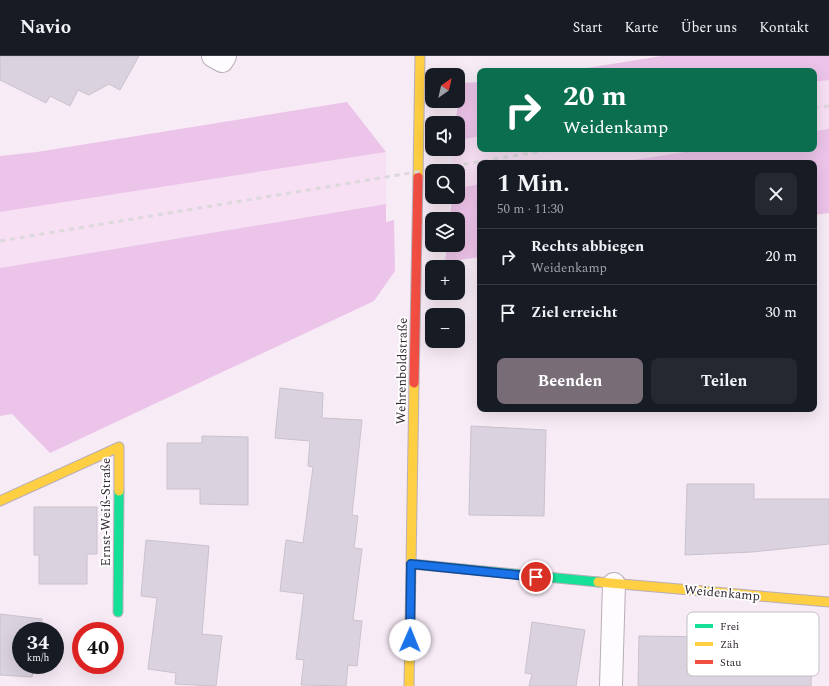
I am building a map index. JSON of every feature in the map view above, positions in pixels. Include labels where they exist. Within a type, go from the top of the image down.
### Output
[{"type":"street","points":[[213,56],[222,61],[225,56]]},
{"type":"street","name":"Wehrenboldstraße","points":[[409,686],[420,56]]},
{"type":"street","name":"Ernst-Weiß-Straße","points":[[0,501],[119,447],[118,612]]},
{"type":"street","name":"Weidenkamp","points":[[411,564],[614,584],[829,602]]},
{"type":"street","points":[[611,686],[614,584]]},
{"type":"shaded area","points":[[662,56],[829,56],[829,80],[817,82],[817,68],[587,68]]},
{"type":"shaded area","points":[[829,58],[829,129],[817,131],[817,68],[759,68]]},
{"type":"shaded area","points":[[477,82],[477,137],[465,139],[465,116],[456,116],[458,108],[465,108],[465,83]]},
{"type":"shaded area","points":[[347,102],[386,152],[0,212],[0,156],[37,152]]},
{"type":"shaded area","points":[[477,111],[477,152],[684,152],[634,160],[477,160],[477,185],[465,187],[465,164],[452,164],[453,156],[465,156],[465,119]]},
{"type":"shaded area","points":[[829,129],[829,213],[817,215],[817,160],[634,160],[684,152],[817,152],[817,131]]},
{"type":"shaded area","points":[[386,152],[386,204],[0,268],[0,212]]},
{"type":"shaded area","points":[[477,185],[477,257],[445,260],[446,252],[465,252],[465,212],[451,212],[451,204],[465,204],[465,187]]},
{"type":"shaded area","points":[[386,204],[386,222],[394,220],[395,271],[374,301],[50,453],[12,414],[0,416],[0,268]]},
{"type":"building","points":[[0,56],[139,56],[120,90],[109,84],[89,95],[78,90],[70,106],[50,96],[46,103],[0,80]]},
{"type":"building","points":[[280,388],[323,393],[322,418],[362,420],[352,515],[358,516],[354,548],[362,549],[353,620],[362,621],[357,666],[348,665],[346,686],[301,685],[304,660],[296,659],[304,594],[280,591],[286,540],[303,543],[313,467],[308,466],[310,441],[275,438]]},
{"type":"building","points":[[471,426],[546,430],[544,516],[469,515]]},
{"type":"building","points":[[202,436],[248,437],[248,505],[200,504],[200,489],[167,489],[167,443],[202,443]]},
{"type":"building","points":[[687,484],[754,484],[754,499],[829,499],[829,544],[752,552],[685,555]]},
{"type":"building","points":[[34,507],[97,507],[97,554],[87,554],[87,584],[39,584],[39,555],[34,555]]},
{"type":"building","points":[[146,540],[209,546],[202,634],[222,636],[216,686],[175,684],[176,673],[148,669],[157,598],[141,596]]},
{"type":"building","points":[[0,614],[42,619],[42,622],[12,622],[12,674],[32,674],[32,677],[0,675]]},
{"type":"building","points":[[532,622],[585,630],[576,686],[529,686],[532,674],[525,673]]},
{"type":"building","points":[[639,636],[687,637],[687,676],[811,676],[811,686],[638,686]]},
{"type":"railway","points":[[817,108],[829,106]]},
{"type":"railway","points":[[489,160],[537,152]]},
{"type":"railway","points":[[0,241],[477,162]]},
{"type":"traffic: fast","points":[[118,612],[119,491]]},
{"type":"traffic: fast","points":[[411,564],[598,582]]},
{"type":"traffic: slow","points":[[418,177],[420,56]]},
{"type":"traffic: slow","points":[[409,686],[414,383]]},
{"type":"traffic: slow","points":[[0,501],[119,447],[119,491]]},
{"type":"traffic: slow","points":[[598,582],[829,602]]},
{"type":"traffic: jam","points":[[414,383],[418,177]]},
{"type":"route","points":[[410,640],[411,564],[536,577]]}]
